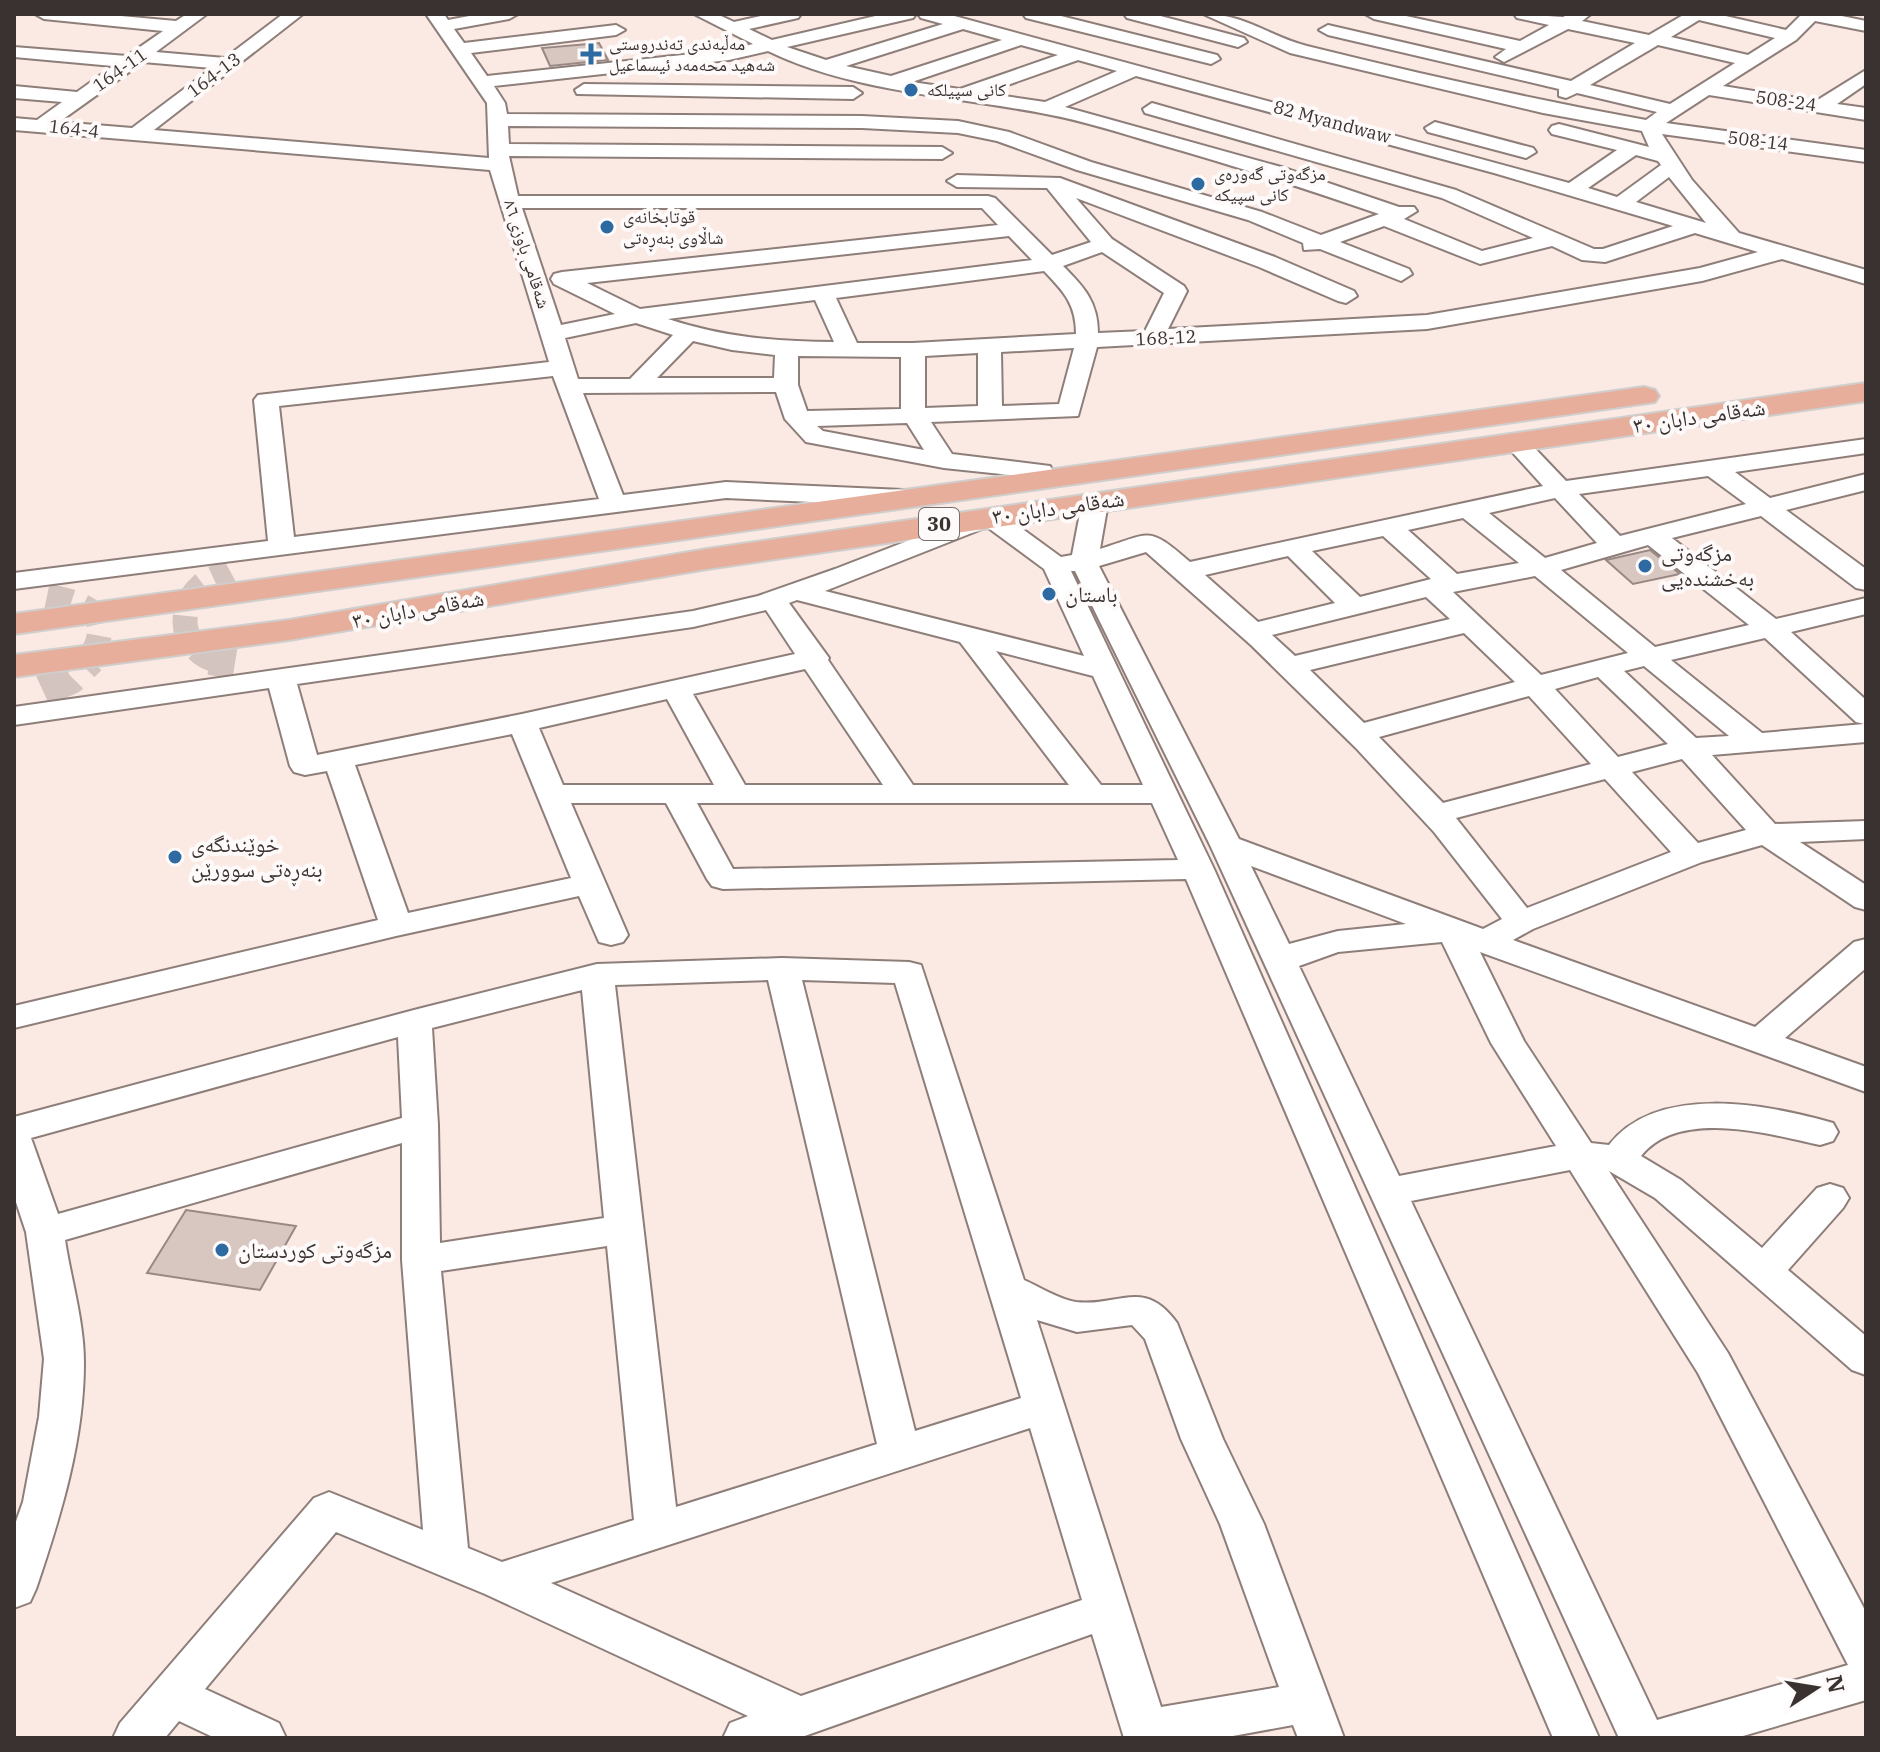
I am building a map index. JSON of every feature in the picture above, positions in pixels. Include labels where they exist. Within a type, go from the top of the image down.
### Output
[{"type":"main road","name":"شەقامی دابان ٣٠","points":[[14,666],[289,630],[707,559],[1354,465],[1408,443],[1866,365]]},
{"type":"main road","name":"شەقامی دابان ٣٠","points":[[14,624],[1330,439],[1408,443],[1515,442],[1866,392]]},
{"type":"main road","points":[[1330,439],[1352,443],[1362,449],[1365,456],[1354,465]]},
{"type":"street","points":[[44,14],[180,27]]},
{"type":"street","points":[[27,30],[52,14]]},
{"type":"street","name":"164-11","points":[[41,126],[198,14]]},
{"type":"street","name":"164-13","points":[[134,136],[294,14]]},
{"type":"street","points":[[439,20],[509,14]]},
{"type":"street","points":[[587,14],[677,62]]},
{"type":"street","points":[[703,14],[798,59],[823,67],[919,89],[1047,108],[1274,171],[1335,192],[1480,258],[1552,240]]},
{"type":"street","points":[[732,28],[792,14]]},
{"type":"street","points":[[486,85],[729,55],[907,14]]},
{"type":"street","name":"82 Myandwaw","points":[[927,14],[1706,224],[1734,239]]},
{"type":"street","points":[[1032,14],[1204,62],[1226,73]]},
{"type":"street","points":[[1133,14],[1297,54],[1669,161]]},
{"type":"street","points":[[1186,14],[1247,43]]},
{"type":"street","points":[[1212,14],[1297,54]]},
{"type":"street","points":[[1374,14],[1522,47]]},
{"type":"street","points":[[1523,14],[1750,61]]},
{"type":"street","points":[[1452,85],[1582,14]]},
{"type":"street","points":[[1543,107],[1695,14],[1790,36]]},
{"type":"street","points":[[1706,224],[1651,134],[1650,127],[1790,36],[1811,14],[1866,26]]},
{"type":"street","points":[[1277,42],[1340,19],[1487,66],[1672,110]]},
{"type":"street","name":"شەقامی باوزی ٨٦","points":[[439,20],[486,85],[500,120],[504,169],[511,202],[547,268],[552,334],[565,377],[613,502]]},
{"type":"street","points":[[823,67],[961,24]]},
{"type":"street","points":[[458,49],[628,37]]},
{"type":"street","points":[[805,121],[853,93],[882,81],[1018,40]]},
{"type":"street","points":[[1166,78],[1247,43]]},
{"type":"street","points":[[14,52],[228,64]]},
{"type":"street","name":"508-14","points":[[1297,54],[1650,127],[1866,156]]},
{"type":"street","points":[[729,55],[758,70],[815,89]]},
{"type":"street","points":[[959,96],[1075,55]]},
{"type":"street","points":[[1047,108],[1135,70]]},
{"type":"street","points":[[1821,106],[1866,76]]},
{"type":"street","points":[[486,85],[815,89],[853,93]]},
{"type":"street","points":[[1118,126],[1200,87]]},
{"type":"street","points":[[805,121],[815,89]]},
{"type":"street","points":[[862,122],[919,89]]},
{"type":"street","name":"508-24","points":[[1705,89],[1866,114]]},
{"type":"street","points":[[14,92],[81,98]]},
{"type":"street","points":[[1192,147],[1270,106]]},
{"type":"street","points":[[1152,109],[1449,194],[1590,255],[1605,256],[1706,224],[1851,250]]},
{"type":"street","points":[[500,120],[805,121],[944,125],[1002,136],[1084,166],[1255,216],[1401,274]]},
{"type":"street","points":[[744,175],[752,122]]},
{"type":"street","name":"164-4","points":[[14,124],[504,169],[744,175]]},
{"type":"street","points":[[1421,124],[1526,152]]},
{"type":"street","points":[[939,167],[944,125]]},
{"type":"street","points":[[1274,171],[1355,128]]},
{"type":"street","points":[[1267,262],[1449,194],[1501,169],[1562,130]]},
{"type":"street","points":[[1053,182],[1147,134]]},
{"type":"street","points":[[1255,216],[1335,192],[1379,174],[1427,148]]},
{"type":"street","points":[[1573,189],[1632,149]]},
{"type":"street","points":[[1055,155],[1053,182],[1104,244],[1176,291],[1152,339]]},
{"type":"street","points":[[1622,203],[1669,161]]},
{"type":"street","points":[[511,202],[744,175],[939,167],[1053,182],[1267,262],[1346,296]]},
{"type":"street","points":[[744,175],[988,202],[1080,296],[1087,316],[1087,343],[1069,411],[797,419]]},
{"type":"street","points":[[874,222],[996,208]]},
{"type":"street","points":[[905,219],[920,239]]},
{"type":"street","points":[[547,268],[859,246],[1016,229]]},
{"type":"street","points":[[1734,239],[1866,284]]},
{"type":"street","points":[[1734,239],[1866,277]]},
{"type":"street","points":[[552,334],[637,316],[1049,264],[1104,244]]},
{"type":"street","points":[[859,246],[882,284]]},
{"type":"street","points":[[547,268],[624,251]]},
{"type":"street","name":"168-12","points":[[547,268],[637,316],[688,333],[732,343],[787,349],[913,350],[1087,343],[1427,322],[1702,274],[1775,254]]},
{"type":"street","points":[[822,292],[849,350]]},
{"type":"street","points":[[638,384],[688,333]]},
{"type":"street","points":[[989,348],[990,411]]},
{"type":"street","points":[[787,349],[786,385],[797,419],[815,437],[944,461],[1041,471],[1044,479]]},
{"type":"street","points":[[913,350],[913,414],[944,461]]},
{"type":"street","points":[[282,546],[266,400],[565,377],[638,384],[786,385]]},
{"type":"street","points":[[1515,442],[1616,547]]},
{"type":"street","points":[[1184,571],[1562,489],[1866,446]]},
{"type":"street","points":[[1830,451],[1866,480]]},
{"type":"street","points":[[1714,468],[1866,582]]},
{"type":"street","points":[[1250,632],[1442,585],[1542,567],[1866,480]]},
{"type":"street","points":[[230,571],[276,562],[589,520],[726,490]]},
{"type":"street","points":[[14,581],[613,502],[726,490],[906,498]]},
{"type":"street","points":[[1095,503],[1070,564],[1104,670],[1198,869],[1576,1738]]},
{"type":"street","points":[[1468,509],[1758,744]]},
{"type":"street","points":[[14,716],[693,619],[845,575],[990,517],[1070,564],[1226,845],[1642,1738]]},
{"type":"street","points":[[1388,526],[1442,585],[1470,623],[1535,685],[1691,855]]},
{"type":"street","points":[[1652,535],[1769,627],[1866,716]]},
{"type":"street","points":[[1070,564],[1151,542],[1287,667],[1436,814],[1521,922]]},
{"type":"street","points":[[1293,547],[1354,606]]},
{"type":"street","points":[[782,595],[1104,670]]},
{"type":"street","points":[[782,595],[815,658],[905,795]]},
{"type":"street","points":[[14,598],[47,596]]},
{"type":"street","points":[[1357,734],[1604,667],[1866,606]]},
{"type":"street","points":[[235,663],[274,664],[491,632],[739,608]]},
{"type":"street","points":[[1287,667],[1470,623]]},
{"type":"street","points":[[971,638],[1092,794]]},
{"type":"street","points":[[281,678],[305,766],[522,723],[815,658]]},
{"type":"street","points":[[1604,667],[1689,748],[1767,834],[1866,900]]},
{"type":"street","points":[[676,689],[735,795]]},
{"type":"street","points":[[14,700],[43,691]]},
{"type":"street","points":[[522,723],[611,935]]},
{"type":"street","points":[[1436,814],[1689,748],[1866,733]]},
{"type":"street","points":[[338,759],[396,926]]},
{"type":"street","points":[[550,794],[1161,794]]},
{"type":"street","points":[[677,795],[723,879],[1198,869]]},
{"type":"street","points":[[1279,962],[1302,950],[1329,942],[1469,936],[1521,922],[1691,855],[1767,834],[1866,830]]},
{"type":"street","points":[[1226,845],[1866,1080]]},
{"type":"street","points":[[14,1017],[396,926],[589,884]]},
{"type":"street","points":[[1469,936],[1508,1043],[1714,1364],[1866,1656]]},
{"type":"street","points":[[1760,1041],[1866,950]]},
{"type":"street","points":[[782,969],[900,1453]]},
{"type":"street","points":[[14,1130],[414,1021],[597,975],[782,969],[909,973],[1007,1289],[1146,1735],[1314,1720],[1242,1524],[1202,1439],[1163,1334],[1151,1317],[1136,1310],[1077,1317],[1050,1309],[1007,1289]]},
{"type":"street","points":[[597,975],[657,1532]]},
{"type":"street","points":[[414,1021],[420,1125],[421,1260],[447,1559]]},
{"type":"street","points":[[1618,1159],[1641,1132],[1680,1119],[1735,1115],[1820,1132]]},
{"type":"street","points":[[45,1232],[420,1125]]},
{"type":"street","points":[[14,1141],[45,1232],[64,1359],[60,1417],[44,1502],[18,1570]]},
{"type":"street","points":[[1386,1192],[1578,1155],[1618,1159],[1668,1189],[1862,1348]]},
{"type":"street","points":[[1765,1270],[1830,1198]]},
{"type":"street","points":[[421,1260],[624,1229]]},
{"type":"street","points":[[501,1581],[1044,1407]]},
{"type":"street","points":[[1468,1486],[1517,1474]]},
{"type":"street","points":[[136,1738],[329,1510],[501,1581],[799,1717]]},
{"type":"street","points":[[746,1738],[1107,1610]]},
{"type":"street","points":[[1665,1738],[1866,1680]]},
{"type":"street","points":[[173,1696],[263,1738]]},
{"type":"building","name":"مەڵبەندی تەندروستی شەهید محەمەد ئیسماعیل","points":[[599,43],[608,60],[550,66],[542,48]]},
{"type":"building","name":"مزگەوتی بەخشندەیی","points":[[1650,550],[1680,574],[1633,584],[1606,560]]},
{"type":"building","name":"مزگەوتی کوردستان","points":[[186,1210],[296,1226],[260,1290],[147,1273]]},
{"type":"tunnel","points":[[217,660],[206,656],[190,640],[185,618],[187,607],[201,586],[230,571]]},
{"type":"tunnel","points":[[47,596],[74,603],[93,614],[100,632],[88,661]]},
{"type":"tunnel","points":[[210,659],[217,660]]},
{"type":"tunnel","points":[[217,660],[235,663]]},
{"type":"tunnel","points":[[43,691],[71,678],[88,661]]},
{"type":"place","name":"مەڵبەندی تەندروستی شەهید محەمەد ئیسماعیل","points":[[591,54]]},
{"type":"place","name":"کانی سپیلکە","points":[[911,90]]},
{"type":"place","name":"مزگەوتی گەورەی کانی سپیکە","points":[[1198,184]]},
{"type":"place","name":"قوتابخانەی شاڵاوی بنەڕەتی","points":[[607,227]]},
{"type":"place","name":"مزگەوتی بەخشندەیی","points":[[1645,566]]},
{"type":"place","name":"باستان","points":[[1049,594]]},
{"type":"place","name":"خوێندنگەی بنەڕەتی سوورێن","points":[[175,857]]},
{"type":"place","name":"مزگەوتی کوردستان","points":[[222,1250]]}]
